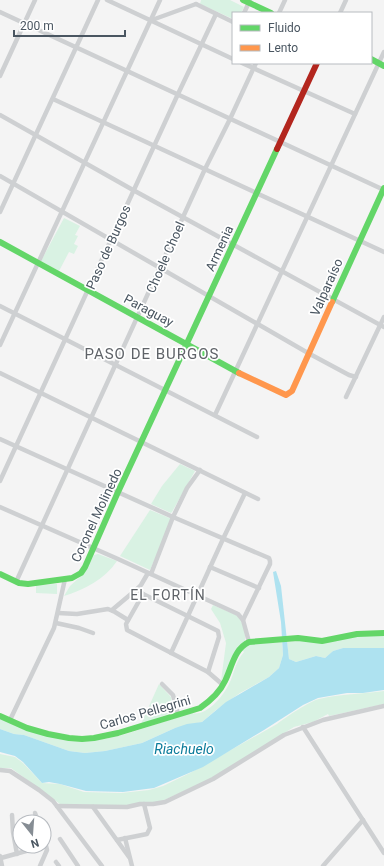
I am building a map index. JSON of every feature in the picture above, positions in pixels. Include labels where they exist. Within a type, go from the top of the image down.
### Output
[{"type":"street","points":[[0,76],[35,0]]},
{"type":"street","points":[[0,212],[98,0]]},
{"type":"street","points":[[107,0],[232,59]]},
{"type":"street","points":[[0,345],[160,0]]},
{"type":"street","points":[[279,12],[285,0]]},
{"type":"street","points":[[340,12],[346,0]]},
{"type":"street","points":[[244,12],[247,1],[268,12]]},
{"type":"street","points":[[152,20],[196,2],[232,22]]},
{"type":"street","points":[[0,12],[384,189]]},
{"type":"street","name":"Paso de Burgos","points":[[0,481],[133,190],[216,14]]},
{"type":"street","points":[[215,415],[355,114],[382,64],[384,52]]},
{"type":"street","points":[[372,60],[382,64]]},
{"type":"street","points":[[244,64],[355,114]]},
{"type":"street","points":[[251,64],[253,68]]},
{"type":"street","name":"Choele Choel","points":[[16,582],[205,169],[255,64]]},
{"type":"street","name":"Armenia","points":[[142,442],[317,64]]},
{"type":"street","points":[[53,99],[384,252]]},
{"type":"street","points":[[0,115],[133,190],[382,326]]},
{"type":"street","points":[[0,176],[308,353],[349,375],[356,377]]},
{"type":"street","name":"Valparaíso","points":[[288,395],[292,391],[359,240],[384,189]]},
{"type":"street","name":"Paraguay","points":[[0,242],[236,371],[283,395],[288,395]]},
{"type":"street","points":[[0,306],[215,415],[257,438]]},
{"type":"street","points":[[346,397],[382,326],[384,317]]},
{"type":"street","points":[[0,373],[258,499]]},
{"type":"street","points":[[0,440],[269,558],[270,564],[244,620]]},
{"type":"street","name":"Coronel Molinedo","points":[[16,582],[24,584],[65,579],[72,578],[81,573],[142,442]]},
{"type":"street","points":[[112,610],[137,589],[150,574],[173,517],[187,488],[200,470]]},
{"type":"street","points":[[171,653],[245,493]]},
{"type":"street","points":[[0,507],[238,614],[244,620],[249,642],[276,641],[294,638],[318,641],[357,634],[384,633]]},
{"type":"street","points":[[210,567],[259,588]]},
{"type":"street","points":[[0,574],[16,582]]},
{"type":"street","points":[[10,720],[56,623],[65,579]]},
{"type":"street","points":[[137,589],[143,594],[218,631],[219,637],[208,672]]},
{"type":"street","points":[[143,594],[125,626],[129,631],[208,672],[223,685]]},
{"type":"street","points":[[58,613],[77,614],[104,609],[112,610],[128,620]]},
{"type":"street","points":[[56,623],[93,633]]},
{"type":"street","name":"Carlos Pellegrini","points":[[0,716],[39,732],[55,736],[86,739],[120,734],[200,708],[206,704],[223,685],[235,656],[245,644],[249,642]]},
{"type":"street","points":[[162,684],[173,696],[178,714]]},
{"type":"street","points":[[57,806],[127,807],[165,802],[213,779],[284,735],[323,720],[384,706]]},
{"type":"street","points":[[303,727],[384,853]]},
{"type":"street","points":[[0,770],[10,771],[53,801],[102,866]]},
{"type":"street","points":[[117,840],[147,834],[150,828],[144,804]]},
{"type":"street","points":[[93,807],[130,856]]},
{"type":"street","points":[[323,866],[363,820]]},
{"type":"street","points":[[125,838],[132,866]]},
{"type":"street","points":[[60,840],[78,866]]},
{"type":"street","points":[[2,866],[1,857],[17,854]]},
{"type":"street","points":[[40,866],[45,854]]},
{"type":"green space","points":[[201,0],[230,0],[244,7],[242,12],[232,12],[232,19],[200,4]]},
{"type":"green space","points":[[64,218],[80,226],[75,235],[78,236],[74,244],[78,246],[74,254],[69,252],[59,271],[41,261]]},
{"type":"green space","points":[[180,464],[195,471],[171,513],[151,504],[162,486]]},
{"type":"green space","points":[[150,510],[172,519],[150,570],[120,556]]},
{"type":"green space","points":[[98,554],[117,561],[94,583],[79,591],[64,596],[70,586],[81,576],[94,555]]},
{"type":"green space","points":[[57,584],[57,594],[36,593],[36,585]]},
{"type":"green space","points":[[213,605],[238,616],[243,625],[245,635],[245,642],[221,681],[226,643],[220,623],[211,609]]},
{"type":"green space","points":[[384,635],[384,648],[343,648],[333,651],[325,658],[316,656],[296,662],[289,659],[287,642]]},
{"type":"green space","points":[[282,642],[283,655],[279,668],[269,677],[240,693],[202,722],[175,728],[142,743],[105,751],[85,753],[69,751],[24,735],[14,734],[0,729],[0,717],[39,733],[105,739],[126,734],[191,713],[203,712],[219,700],[226,689],[238,660],[244,652],[242,650],[250,644]]},
{"type":"green space","points":[[159,684],[171,697],[173,710],[171,713],[141,724]]},
{"type":"green space","points":[[384,691],[384,704],[329,716],[328,714],[313,722],[294,727],[210,779],[160,802],[125,806],[60,804],[11,768],[0,768],[0,754],[15,757],[23,763],[42,783],[60,784],[84,792],[121,793],[149,790],[163,786],[190,773],[277,724],[315,700],[335,696]]},
{"type":"water","name":"Riachuelo","points":[[276,571],[281,586],[289,659],[296,662],[316,656],[325,658],[333,651],[343,648],[384,648],[384,690],[363,693],[347,693],[318,698],[303,705],[203,767],[154,788],[123,792],[86,791],[49,782],[42,783],[23,762],[15,756],[0,752],[0,729],[14,734],[24,735],[69,751],[85,753],[105,751],[142,743],[175,728],[187,724],[202,722],[226,702],[269,677],[279,668],[283,655],[281,622],[273,572]]},
{"type":"traffic: fast","points":[[243,0],[269,12]]},
{"type":"traffic: fast","points":[[372,60],[384,66]]},
{"type":"traffic: fast","points":[[0,574],[19,583],[28,584],[72,578],[81,573],[85,567],[118,492],[277,149]]},
{"type":"traffic: fast","points":[[332,302],[384,188]]},
{"type":"traffic: fast","points":[[0,242],[239,373]]},
{"type":"traffic: fast","points":[[0,716],[27,728],[69,738],[94,738],[118,733],[200,708],[218,693],[240,649],[249,642],[298,638],[322,641],[357,634],[384,633]]},
{"type":"traffic: slow","points":[[239,373],[286,395],[292,391],[332,302]]},
{"type":"traffic: jam","points":[[277,149],[317,64]]},
{"type":"district","name":"PASO DE BURGOS","points":[[152,354]]},
{"type":"district","name":"EL FORTÍN","points":[[168,595]]}]
